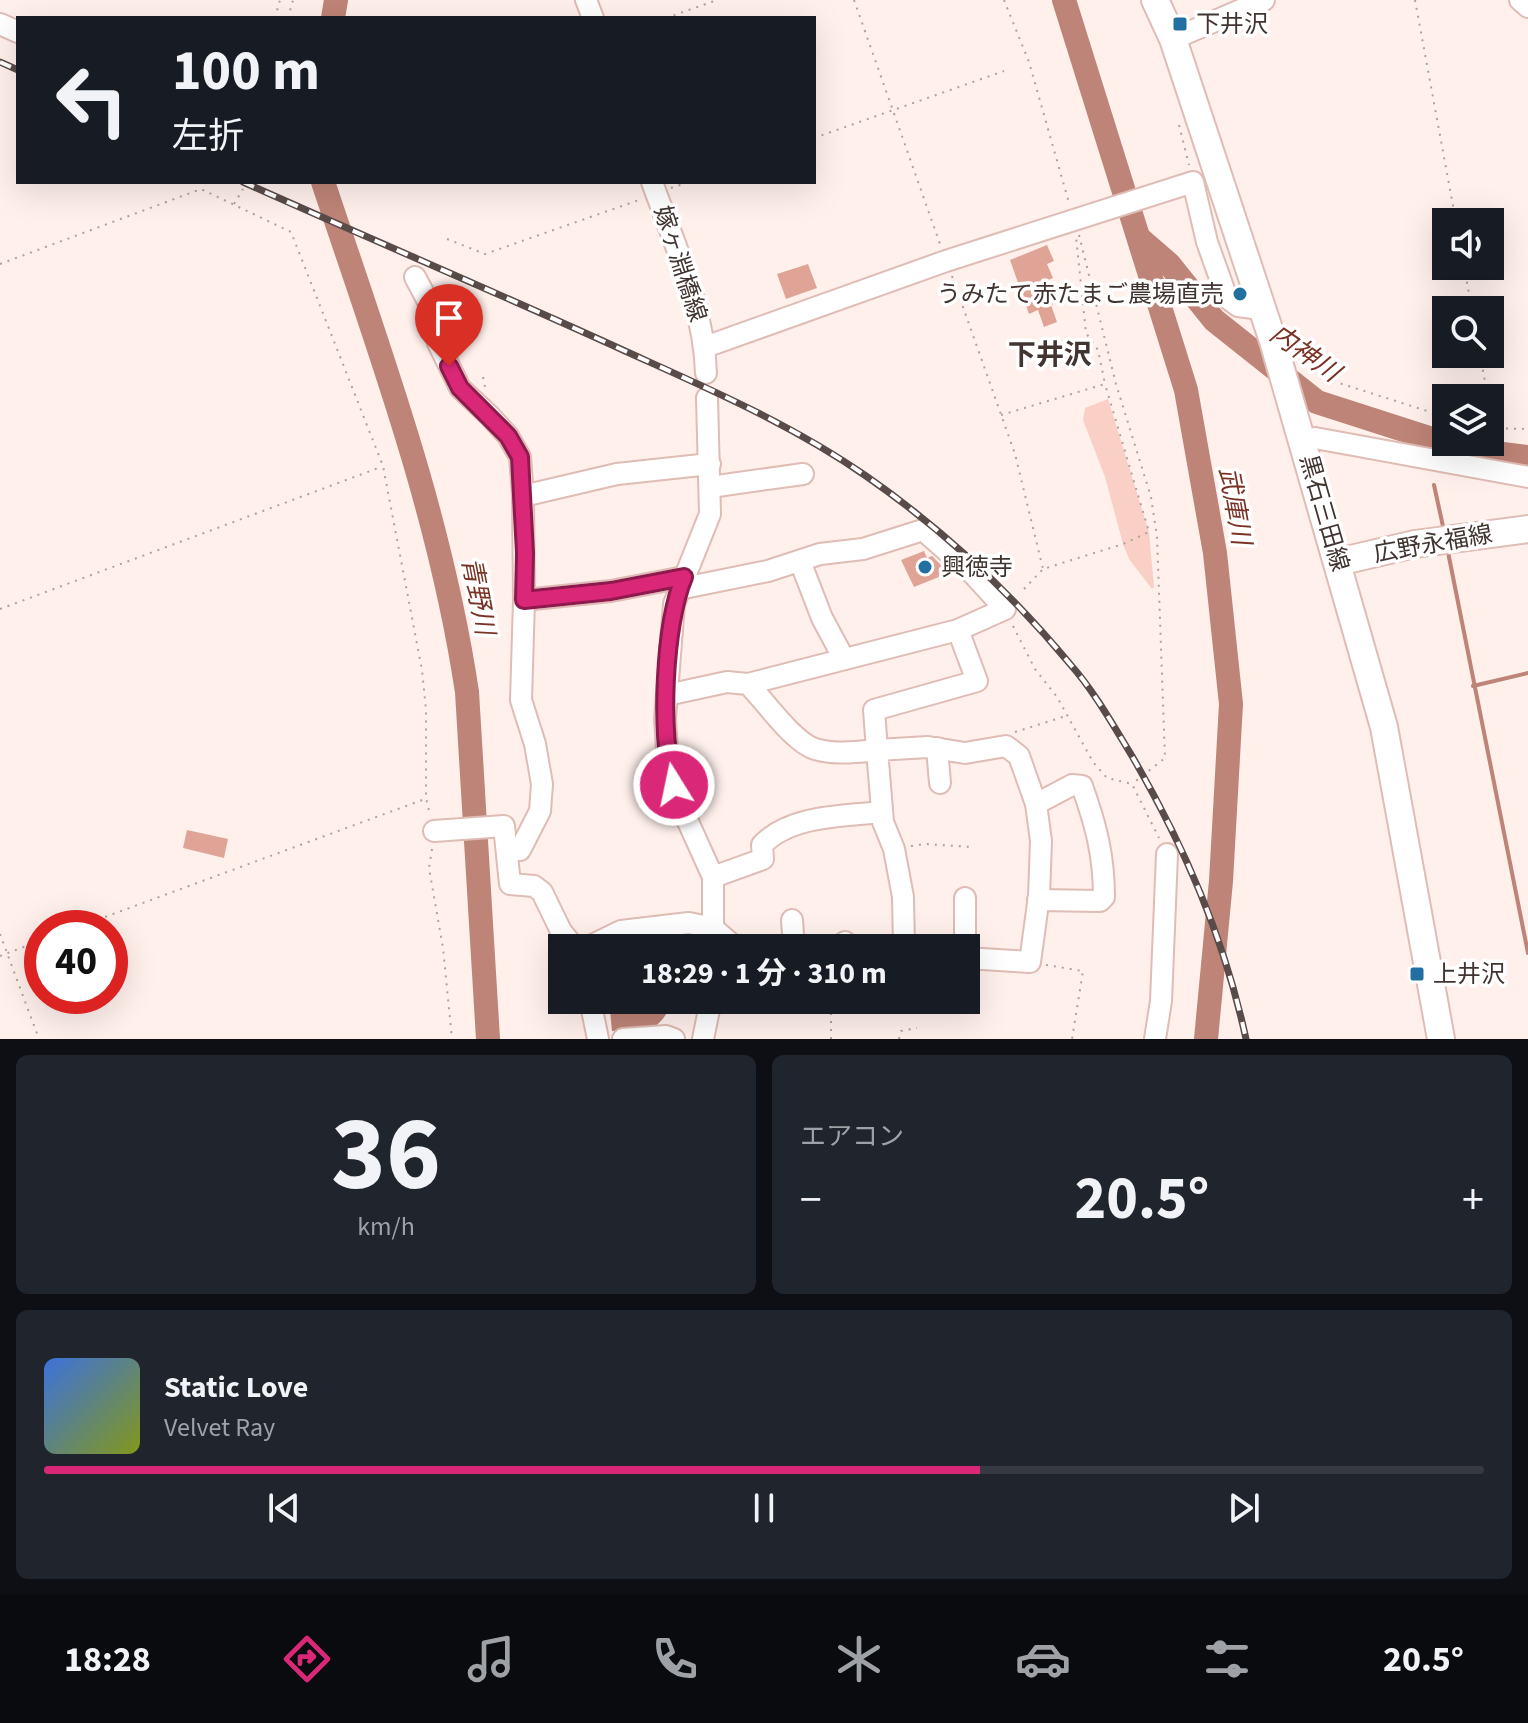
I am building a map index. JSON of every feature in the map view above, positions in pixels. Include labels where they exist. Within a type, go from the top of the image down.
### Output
[{"type":"main road","name":"黒石三田線","points":[[1155,0],[1173,39],[1273,341],[1384,727],[1441,1039]]},
{"type":"main road","name":"広野永福線","points":[[1338,562],[1415,544],[1528,529]]},
{"type":"street","points":[[1173,39],[1264,0]]},
{"type":"street","points":[[1520,0],[1528,7]]},
{"type":"street","points":[[705,347],[946,261],[1193,182],[1207,242],[1227,298],[1238,306],[1261,309]]},
{"type":"street","name":"嫁ヶ淵橋線","points":[[654,188],[691,290],[705,347],[706,373]]},
{"type":"street","points":[[415,277],[430,305],[438,343],[460,388],[499,426],[520,457],[524,600],[521,700],[535,744],[542,784],[540,811],[520,850]]},
{"type":"street","points":[[707,398],[710,514],[671,619],[667,695],[668,765],[680,804],[713,877],[713,934]]},
{"type":"street","points":[[1304,442],[1315,438],[1528,477]]},
{"type":"street","points":[[523,496],[617,474],[710,464]]},
{"type":"street","points":[[710,487],[803,474]]},
{"type":"street","points":[[524,600],[682,583],[689,589],[820,554],[863,549],[923,530],[973,574],[1005,609],[958,630],[748,684],[727,682],[667,695]]},
{"type":"street","points":[[800,561],[822,618],[844,659]]},
{"type":"street","points":[[904,934],[903,897],[894,849],[882,812],[874,710],[977,681],[958,630]]},
{"type":"street","points":[[748,684],[799,739],[814,749],[846,753],[937,748],[965,753],[1006,746],[1019,756],[1036,804],[1041,841],[1030,962],[980,958]]},
{"type":"street","points":[[937,748],[940,783]]},
{"type":"street","points":[[1036,804],[1072,785],[1082,786],[1104,863],[1104,897],[1100,901],[1038,900]]},
{"type":"street","points":[[713,877],[763,859],[762,845],[773,833],[818,819],[882,812]]},
{"type":"street","points":[[434,831],[504,826],[510,884],[534,886],[542,892],[563,934]]},
{"type":"street","points":[[1155,1039],[1161,1001],[1167,854]]},
{"type":"street","points":[[965,898],[965,934]]},
{"type":"street","points":[[792,920],[793,934]]},
{"type":"street","points":[[615,934],[689,923],[707,934]]},
{"type":"street","points":[[593,1014],[598,1039]]},
{"type":"street","points":[[703,1039],[708,1014]]},
{"type":"street","points":[[623,1039],[666,1036],[674,1039]]},
{"type":"path","points":[[672,16],[717,0]]},
{"type":"path","points":[[854,0],[1015,454],[1043,569]]},
{"type":"path","points":[[1004,0],[1029,62],[1079,219],[1116,384],[1151,497],[1157,537],[1165,758],[1132,784]]},
{"type":"path","points":[[1415,0],[1453,208]]},
{"type":"path","points":[[816,137],[1004,71]]},
{"type":"path","points":[[447,239],[485,254],[654,188],[677,184]]},
{"type":"path","points":[[0,264],[201,189],[291,232],[383,466],[422,670],[426,710],[426,798],[434,831],[429,868],[443,948],[452,1039]]},
{"type":"path","points":[[233,205],[243,189]]},
{"type":"path","points":[[1024,589],[1043,569],[1123,544],[1149,532],[1105,384],[1098,350],[1086,333],[1079,219]]},
{"type":"path","points":[[1298,357],[1339,383],[1432,413]]},
{"type":"path","points":[[1001,415],[1105,384]]},
{"type":"path","points":[[1504,428],[1528,429]]},
{"type":"path","points":[[0,609],[383,466]]},
{"type":"path","points":[[1005,609],[1021,645],[1093,762],[1107,778],[1132,784],[1167,854]]},
{"type":"path","points":[[1006,746],[1014,732],[1067,716]]},
{"type":"path","points":[[124,910],[426,798]]},
{"type":"path","points":[[894,849],[925,844],[972,847]]},
{"type":"path","points":[[0,934],[39,1039]]},
{"type":"path","points":[[0,956],[24,947]]},
{"type":"path","points":[[1030,962],[1083,971],[1072,1039]]},
{"type":"path","points":[[831,1014],[831,1039]]},
{"type":"path","points":[[899,1039],[901,1031],[917,1028]]},
{"type":"shaded area","points":[[1108,399],[1149,532],[1152,589],[1129,559],[1105,477],[1083,420],[1085,408]]},
{"type":"shaded area","points":[[610,1014],[666,1014],[651,1029],[612,1031]]},
{"type":"building","points":[[1047,245],[1054,261],[1047,264],[1053,278],[1048,280],[1057,303],[1051,305],[1057,322],[1044,327],[1038,310],[1029,314],[1010,260]]},
{"type":"building","points":[[808,264],[817,288],[786,299],[777,274]]},
{"type":"building","name":"興徳寺","points":[[924,551],[927,558],[932,556],[949,573],[914,587],[901,560]]},
{"type":"building","points":[[187,830],[228,839],[224,858],[183,848]]},
{"type":"waterway","name":"青野川","points":[[333,16],[336,0]]},
{"type":"waterway","name":"武庫川","points":[[1064,0],[1186,390],[1215,553],[1231,704],[1221,881],[1206,1039]]},
{"type":"waterway","name":"青野川","points":[[324,184],[425,497],[455,626],[467,692],[488,1039]]},
{"type":"waterway","name":"内神川","points":[[1139,238],[1169,264],[1214,320],[1317,402],[1463,449],[1528,457]]},
{"type":"waterway","points":[[1434,485],[1444,531]]},
{"type":"waterway","points":[[1447,547],[1528,953]]},
{"type":"waterway","points":[[1473,686],[1528,673]]},
{"type":"railway","points":[[0,62],[16,69]]},
{"type":"railway","points":[[248,184],[748,408],[866,476],[948,540],[1024,612],[1079,674],[1132,756],[1169,824],[1200,893],[1226,964],[1246,1039]]},
{"type":"place","name":"下井沢","points":[[1180,24]]},
{"type":"place","name":"うみたて赤たまご農場直売","points":[[1240,294]]},
{"type":"place","name":"興徳寺","points":[[925,567]]},
{"type":"place","name":"上井沢","points":[[1417,974]]},
{"type":"district","name":"下井沢","points":[[1050,355]]},
{"type":"route","points":[[449,366],[460,388],[508,436],[520,457],[524,600],[611,591],[684,577],[671,619],[665,719],[668,765],[674,785]]}]
